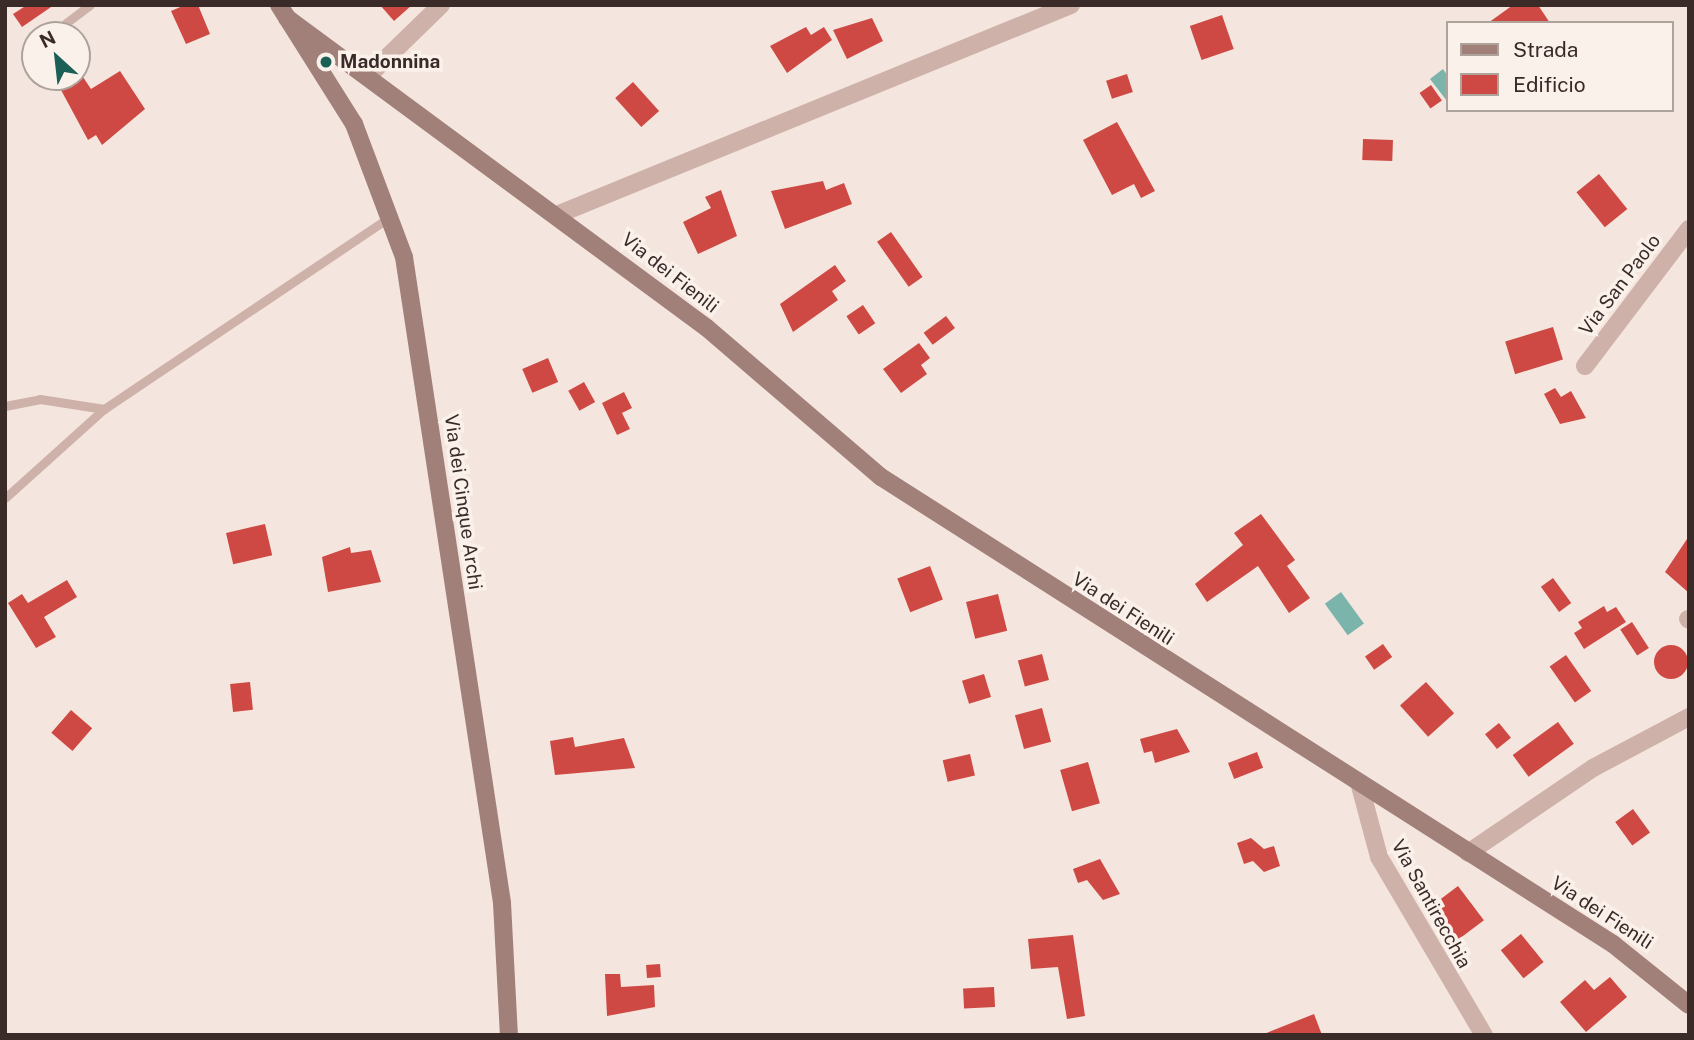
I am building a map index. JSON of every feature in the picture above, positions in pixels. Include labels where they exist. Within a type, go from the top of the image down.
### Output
[{"type":"street","points":[[368,76],[441,5]]},
{"type":"street","points":[[559,214],[1071,5]]},
{"type":"street","name":"Via dei Fienili","points":[[283,12],[559,214],[725,342],[869,468],[1360,786],[1633,957],[1689,1005]]},
{"type":"street","name":"Via dei Cinque Archi","points":[[283,12],[354,124],[392,216],[409,278],[502,903],[509,1035]]},
{"type":"street","name":"Via San Paolo","points":[[1585,366],[1689,229]]},
{"type":"street","points":[[1468,853],[1593,768],[1689,717]]},
{"type":"street","name":"Via Santirecchia","points":[[1360,786],[1379,858],[1484,1035]]},
{"type":"lane","points":[[69,21],[90,5]]},
{"type":"lane","points":[[5,498],[104,409],[392,216]]},
{"type":"lane","points":[[5,407],[40,399],[104,409]]},
{"type":"water","points":[[1443,69],[1446,74],[1446,100],[1430,79]]},
{"type":"water","points":[[1341,592],[1364,624],[1348,635],[1325,604]]},
{"type":"building","points":[[27,5],[54,5],[31,21],[21,21],[21,26],[13,14]]},
{"type":"building","points":[[185,5],[198,5],[210,34],[186,44],[171,11]]},
{"type":"building","points":[[380,5],[412,5],[394,21]]},
{"type":"building","points":[[1513,5],[1538,5],[1549,21],[1491,21]]},
{"type":"building","points":[[1222,15],[1234,49],[1202,60],[1190,26]]},
{"type":"building","points":[[872,18],[883,41],[847,59],[833,30]]},
{"type":"building","points":[[806,27],[811,35],[824,27],[832,40],[787,73],[770,46]]},
{"type":"building","points":[[120,71],[145,109],[102,145],[96,135],[88,140],[62,91],[91,89]]},
{"type":"building","points":[[1127,74],[1133,92],[1112,99],[1106,81]]},
{"type":"building","points":[[633,82],[659,111],[641,127],[615,98]]},
{"type":"building","points":[[1431,85],[1442,101],[1430,109],[1420,93]]},
{"type":"building","points":[[1117,122],[1155,191],[1141,198],[1134,184],[1112,195],[1083,140]]},
{"type":"building","points":[[1363,139],[1393,140],[1392,161],[1362,160]]},
{"type":"building","points":[[1599,174],[1627,209],[1605,227],[1576,192]]},
{"type":"building","points":[[823,181],[826,190],[844,183],[852,204],[785,229],[771,191]]},
{"type":"building","points":[[721,190],[737,236],[698,254],[683,222],[711,208],[705,197]]},
{"type":"building","points":[[891,232],[923,277],[909,287],[877,242]]},
{"type":"building","points":[[835,265],[846,281],[832,291],[838,300],[793,332],[780,304]]},
{"type":"building","points":[[863,305],[875,323],[859,334],[846,316]]},
{"type":"building","points":[[946,316],[955,328],[933,345],[924,333]]},
{"type":"building","points":[[1553,327],[1563,360],[1515,374],[1505,342]]},
{"type":"building","points":[[919,343],[930,358],[921,365],[927,374],[901,393],[883,369]]},
{"type":"building","points":[[548,358],[558,382],[532,393],[522,369]]},
{"type":"building","points":[[584,382],[595,402],[579,411],[568,391]]},
{"type":"building","points":[[1555,388],[1561,397],[1571,391],[1586,418],[1560,424],[1544,394]]},
{"type":"building","points":[[624,392],[632,408],[622,413],[630,429],[617,435],[602,403]]},
{"type":"building","points":[[1261,514],[1295,560],[1287,566],[1310,598],[1289,613],[1258,566],[1207,602],[1195,584],[1243,545],[1234,533]]},
{"type":"building","points":[[265,524],[272,555],[233,564],[226,533]]},
{"type":"building","points":[[1689,536],[1689,593],[1665,572]]},
{"type":"building","points":[[350,547],[351,553],[371,550],[381,582],[328,592],[322,557]]},
{"type":"building","points":[[930,566],[943,600],[910,612],[897,579]]},
{"type":"building","points":[[1553,578],[1571,603],[1559,612],[1541,587]]},
{"type":"building","points":[[67,580],[77,597],[44,617],[56,637],[36,648],[8,603],[22,594],[28,603]]},
{"type":"building","points":[[998,594],[1007,631],[975,639],[966,602]]},
{"type":"building","points":[[1604,606],[1607,612],[1616,607],[1626,622],[1584,649],[1574,633],[1582,628],[1578,622]]},
{"type":"building","points":[[1632,622],[1649,648],[1637,656],[1620,630]]},
{"type":"building","points":[[1383,644],[1392,657],[1374,670],[1365,657]]},
{"type":"building","points":[[1671,645],[1683,650],[1688,662],[1683,674],[1671,679],[1659,674],[1654,662],[1659,650]]},
{"type":"building","points":[[1042,654],[1049,680],[1025,687],[1018,660]]},
{"type":"building","points":[[1566,655],[1591,691],[1575,703],[1550,666]]},
{"type":"building","points":[[984,674],[991,697],[969,704],[962,681]]},
{"type":"building","points":[[250,682],[253,710],[233,712],[230,684]]},
{"type":"building","points":[[1426,682],[1454,713],[1428,737],[1400,705]]},
{"type":"building","points":[[1042,708],[1051,742],[1024,749],[1015,715]]},
{"type":"building","points":[[71,710],[92,728],[72,751],[51,733]]},
{"type":"building","points":[[1558,722],[1574,744],[1529,777],[1513,755]]},
{"type":"building","points":[[1499,723],[1511,738],[1497,749],[1485,734]]},
{"type":"building","points":[[1177,729],[1190,752],[1155,763],[1152,751],[1144,753],[1140,739]]},
{"type":"building","points":[[573,737],[575,747],[624,738],[635,768],[555,775],[550,741]]},
{"type":"building","points":[[1257,752],[1263,768],[1234,779],[1228,763]]},
{"type":"building","points":[[970,754],[975,775],[948,782],[943,760]]},
{"type":"building","points":[[1088,762],[1100,803],[1072,811],[1060,770]]},
{"type":"building","points":[[1633,809],[1650,832],[1632,845],[1615,822]]},
{"type":"building","points":[[1251,838],[1264,849],[1274,846],[1280,866],[1264,872],[1253,861],[1244,864],[1237,843]]},
{"type":"building","points":[[1100,859],[1120,894],[1103,900],[1087,880],[1078,883],[1073,869]]},
{"type":"building","points":[[1458,886],[1484,920],[1453,944],[1427,909]]},
{"type":"building","points":[[1521,934],[1544,962],[1523,978],[1501,950]]},
{"type":"building","points":[[1073,935],[1085,1016],[1067,1019],[1058,967],[1031,969],[1028,939]]},
{"type":"building","points":[[660,964],[661,977],[647,978],[646,965]]},
{"type":"building","points":[[605,974],[620,974],[621,987],[654,985],[655,1007],[607,1016]]},
{"type":"building","points":[[1610,977],[1627,997],[1586,1032],[1560,1002],[1585,980],[1594,990]]},
{"type":"building","points":[[994,987],[995,1007],[964,1009],[963,989]]},
{"type":"building","points":[[1314,1014],[1322,1035],[1264,1035],[1264,1034]]},
{"type":"place","name":"Madonnina","points":[[326,62]]}]
